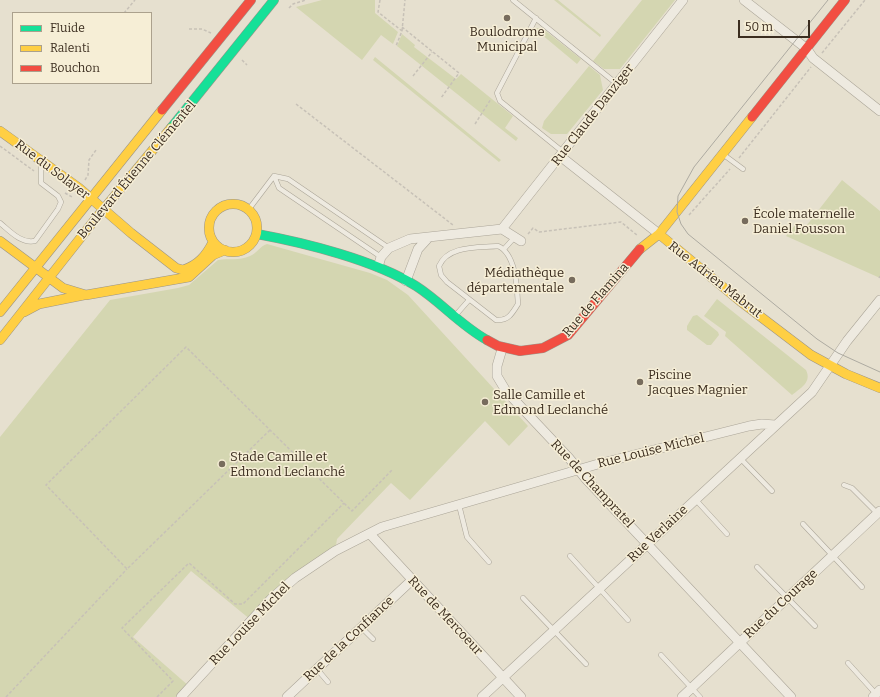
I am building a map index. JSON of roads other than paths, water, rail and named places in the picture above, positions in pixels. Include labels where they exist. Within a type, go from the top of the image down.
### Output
[{"type":"street","name":"Boulevard Étienne Clémentel","points":[[0,312],[251,0]]},
{"type":"street","name":"Boulevard Étienne Clémentel","points":[[0,340],[274,0]]},
{"type":"street","name":"Rue Claude Danziger","points":[[502,229],[683,0]]},
{"type":"street","points":[[744,0],[755,3],[807,49],[817,61],[880,111]]},
{"type":"street","name":"Rue de Flamina","points":[[257,234],[378,267],[406,280],[480,337],[502,349],[520,351],[538,350],[559,342],[576,327],[640,249],[659,234],[845,0]]},
{"type":"street","name":"Rue du Solayer","points":[[0,131],[91,198],[170,264],[183,270],[192,268],[200,263],[214,242]]},
{"type":"street","name":"Rue Adrien Mabrut","points":[[562,154],[667,242],[805,352],[829,366],[880,388]]},
{"type":"street","points":[[227,204],[235,204],[249,209],[255,216],[258,225],[257,234],[253,243],[246,249],[237,252],[225,250],[214,242],[209,227],[210,220],[215,212],[227,204]]},
{"type":"street","points":[[378,267],[381,257],[389,248],[410,238],[464,234],[502,229],[518,240]]},
{"type":"street","points":[[406,280],[418,249],[429,237]]},
{"type":"street","points":[[0,241],[63,288],[86,295]]},
{"type":"street","points":[[21,314],[39,304],[153,283],[189,278],[212,255],[225,250]]},
{"type":"street","points":[[153,283],[168,276],[170,264]]},
{"type":"street","name":"Rue Verlaine","points":[[482,697],[812,392],[847,341],[880,300]]},
{"type":"street","name":"Rue de Champratel","points":[[502,349],[496,376],[506,391],[791,697]]},
{"type":"street","name":"Rue Louise Michel","points":[[181,697],[271,599],[295,578],[335,551],[382,528],[578,470],[749,426],[762,424],[775,425]]},
{"type":"street","name":"Rue du Courage","points":[[682,697],[879,513]]},
{"type":"street","name":"Rue de Mercoeur","points":[[370,534],[520,697]]},
{"type":"street","name":"Rue de la Confiance","points":[[287,697],[412,580]]},
{"type":"lane","points":[[513,0],[617,84]]},
{"type":"lane","points":[[536,18],[497,93],[500,102],[562,154]]},
{"type":"lane","points":[[722,154],[743,169]]},
{"type":"lane","points":[[0,223],[23,241],[35,241],[58,209],[61,202],[58,196],[41,183],[41,160]]},
{"type":"lane","points":[[249,209],[274,176]]},
{"type":"lane","points":[[274,176],[288,179],[389,248]]},
{"type":"lane","points":[[274,176],[279,188],[381,257]]},
{"type":"lane","points":[[504,249],[518,240]]},
{"type":"lane","points":[[498,246],[504,249],[511,260],[518,304],[512,316],[503,321],[496,320],[447,282],[441,275],[438,266],[442,259],[458,250],[498,246]]},
{"type":"lane","points":[[454,317],[469,300]]},
{"type":"lane","points":[[740,458],[772,491]]},
{"type":"lane","points":[[844,485],[852,488],[879,513]]},
{"type":"lane","points":[[695,499],[727,534]]},
{"type":"lane","points":[[459,505],[467,537],[489,562]]},
{"type":"lane","points":[[803,524],[862,587]]},
{"type":"lane","points":[[570,556],[628,620]]},
{"type":"lane","points":[[757,567],[815,626]]},
{"type":"lane","points":[[523,598],[586,664]]},
{"type":"lane","points":[[361,627],[373,639]]},
{"type":"lane","points":[[661,655],[700,697]]},
{"type":"lane","points":[[848,663],[877,695]]},
{"type":"lane","points":[[317,669],[328,682]]},
{"type":"tram line","points":[[828,0],[694,167],[678,196],[677,212],[681,224],[688,234],[817,339],[838,353],[880,372]]},
{"type":"place","name":"Boulodrome Municipal","points":[[507,18]]},
{"type":"place","name":"École maternelle Daniel Fousson","points":[[745,221]]},
{"type":"place","name":"Médiathèque départementale","points":[[572,280]]},
{"type":"place","name":"Piscine Jacques Magnier","points":[[640,382]]},
{"type":"place","name":"Salle Camille et Edmond Leclanché","points":[[485,402]]},
{"type":"place","name":"Stade Camille et Edmond Leclanché","points":[[222,464]]}]
